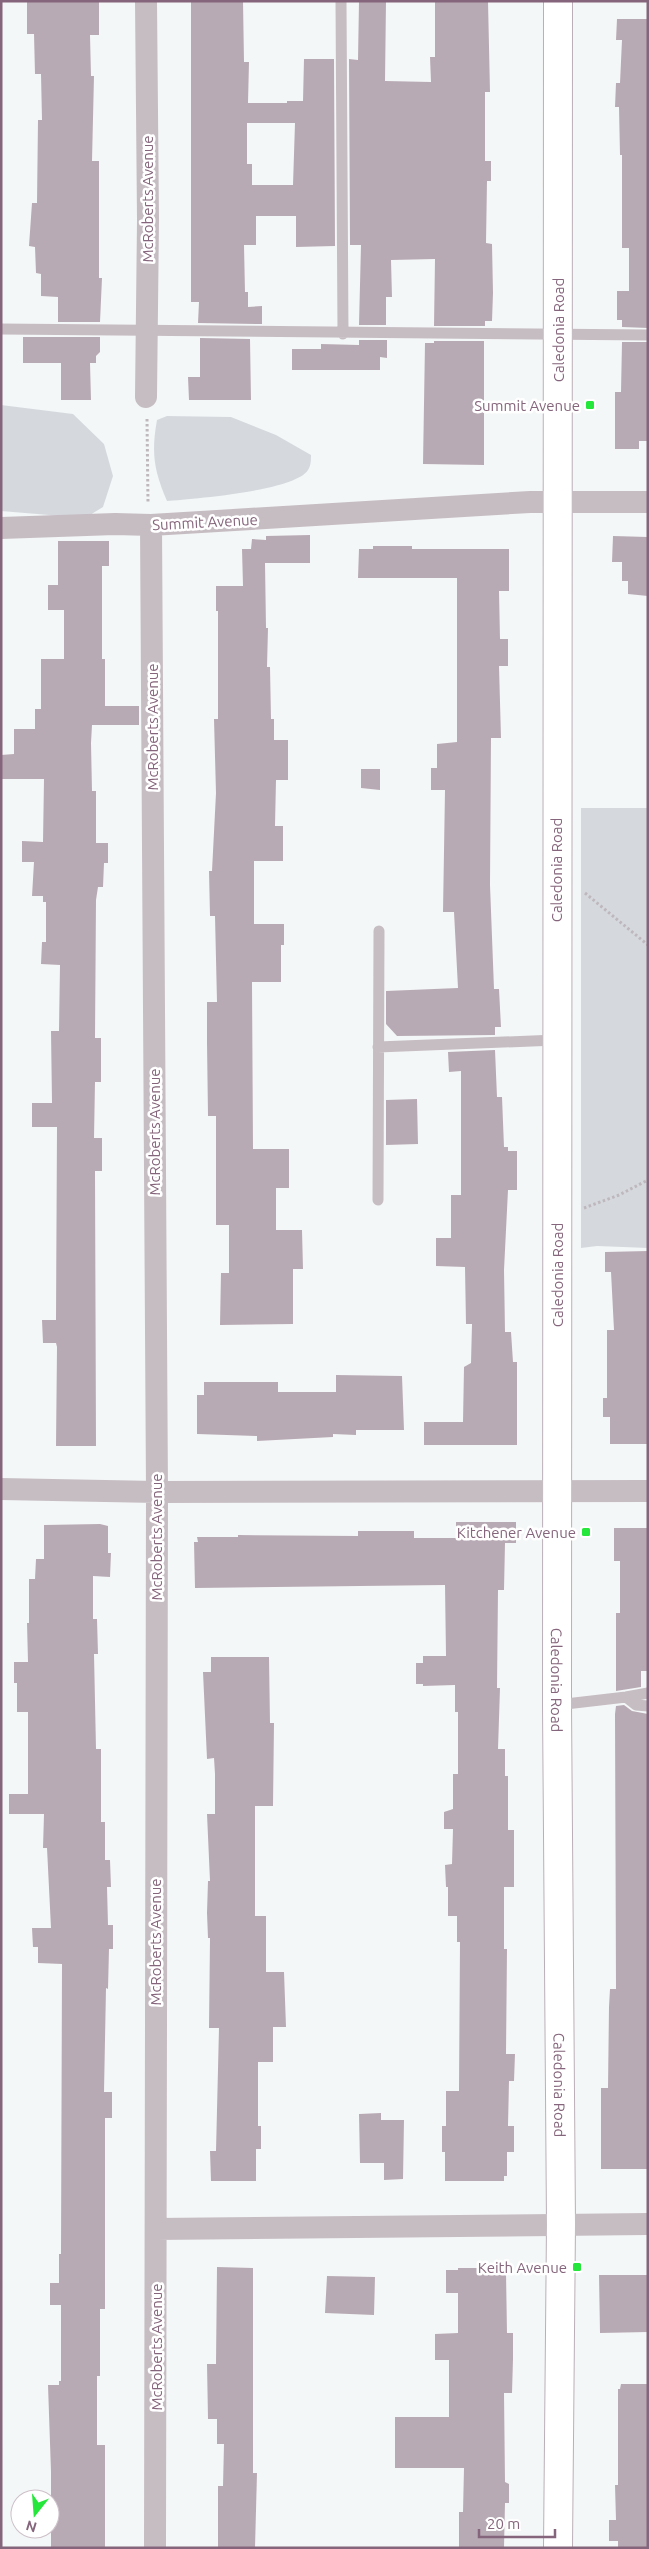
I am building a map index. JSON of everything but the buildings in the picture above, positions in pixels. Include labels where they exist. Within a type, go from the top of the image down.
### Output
[{"type":"street","name":"McRoberts Avenue","points":[[146,1],[146,407]]},
{"type":"street","name":"Caledonia Road","points":[[558,1],[556,1040],[557,1705],[561,2224],[558,2548]]},
{"type":"street","name":"Summit Avenue","points":[[1,528],[115,524],[150,517],[556,501],[648,502]]},
{"type":"street","name":"McRoberts Avenue","points":[[150,517],[157,1492],[155,2548]]},
{"type":"street","points":[[1,1489],[157,1492],[648,1491]]},
{"type":"street","points":[[156,2229],[648,2224]]},
{"type":"lane","points":[[341,1],[343,334]]},
{"type":"lane","points":[[1,329],[648,336]]},
{"type":"lane","points":[[378,1200],[379,931]]},
{"type":"lane","points":[[378,1047],[556,1040]]},
{"type":"lane","points":[[557,1705],[648,1693]]},
{"type":"lane","points":[[626,1697],[636,1705],[648,1706]]},
{"type":"path","points":[[146,407],[150,517]]},
{"type":"path","points":[[556,868],[648,945]]},
{"type":"path","points":[[578,1210],[619,1195],[648,1180]]},
{"type":"shaded area","points":[[1,405],[73,414],[104,444],[113,476],[103,507],[85,518],[1,511]]},
{"type":"shaded area","points":[[167,416],[231,417],[276,435],[311,455],[310,467],[299,477],[265,489],[167,501],[155,462],[154,442],[157,420]]},
{"type":"shaded area","points":[[581,808],[648,808],[648,1248],[597,1246],[581,1248]]},
{"type":"place","name":"Summit Avenue","points":[[590,405]]},
{"type":"place","name":"Kitchener Avenue","points":[[586,1532]]},
{"type":"place","name":"Keith Avenue","points":[[577,2267]]}]
